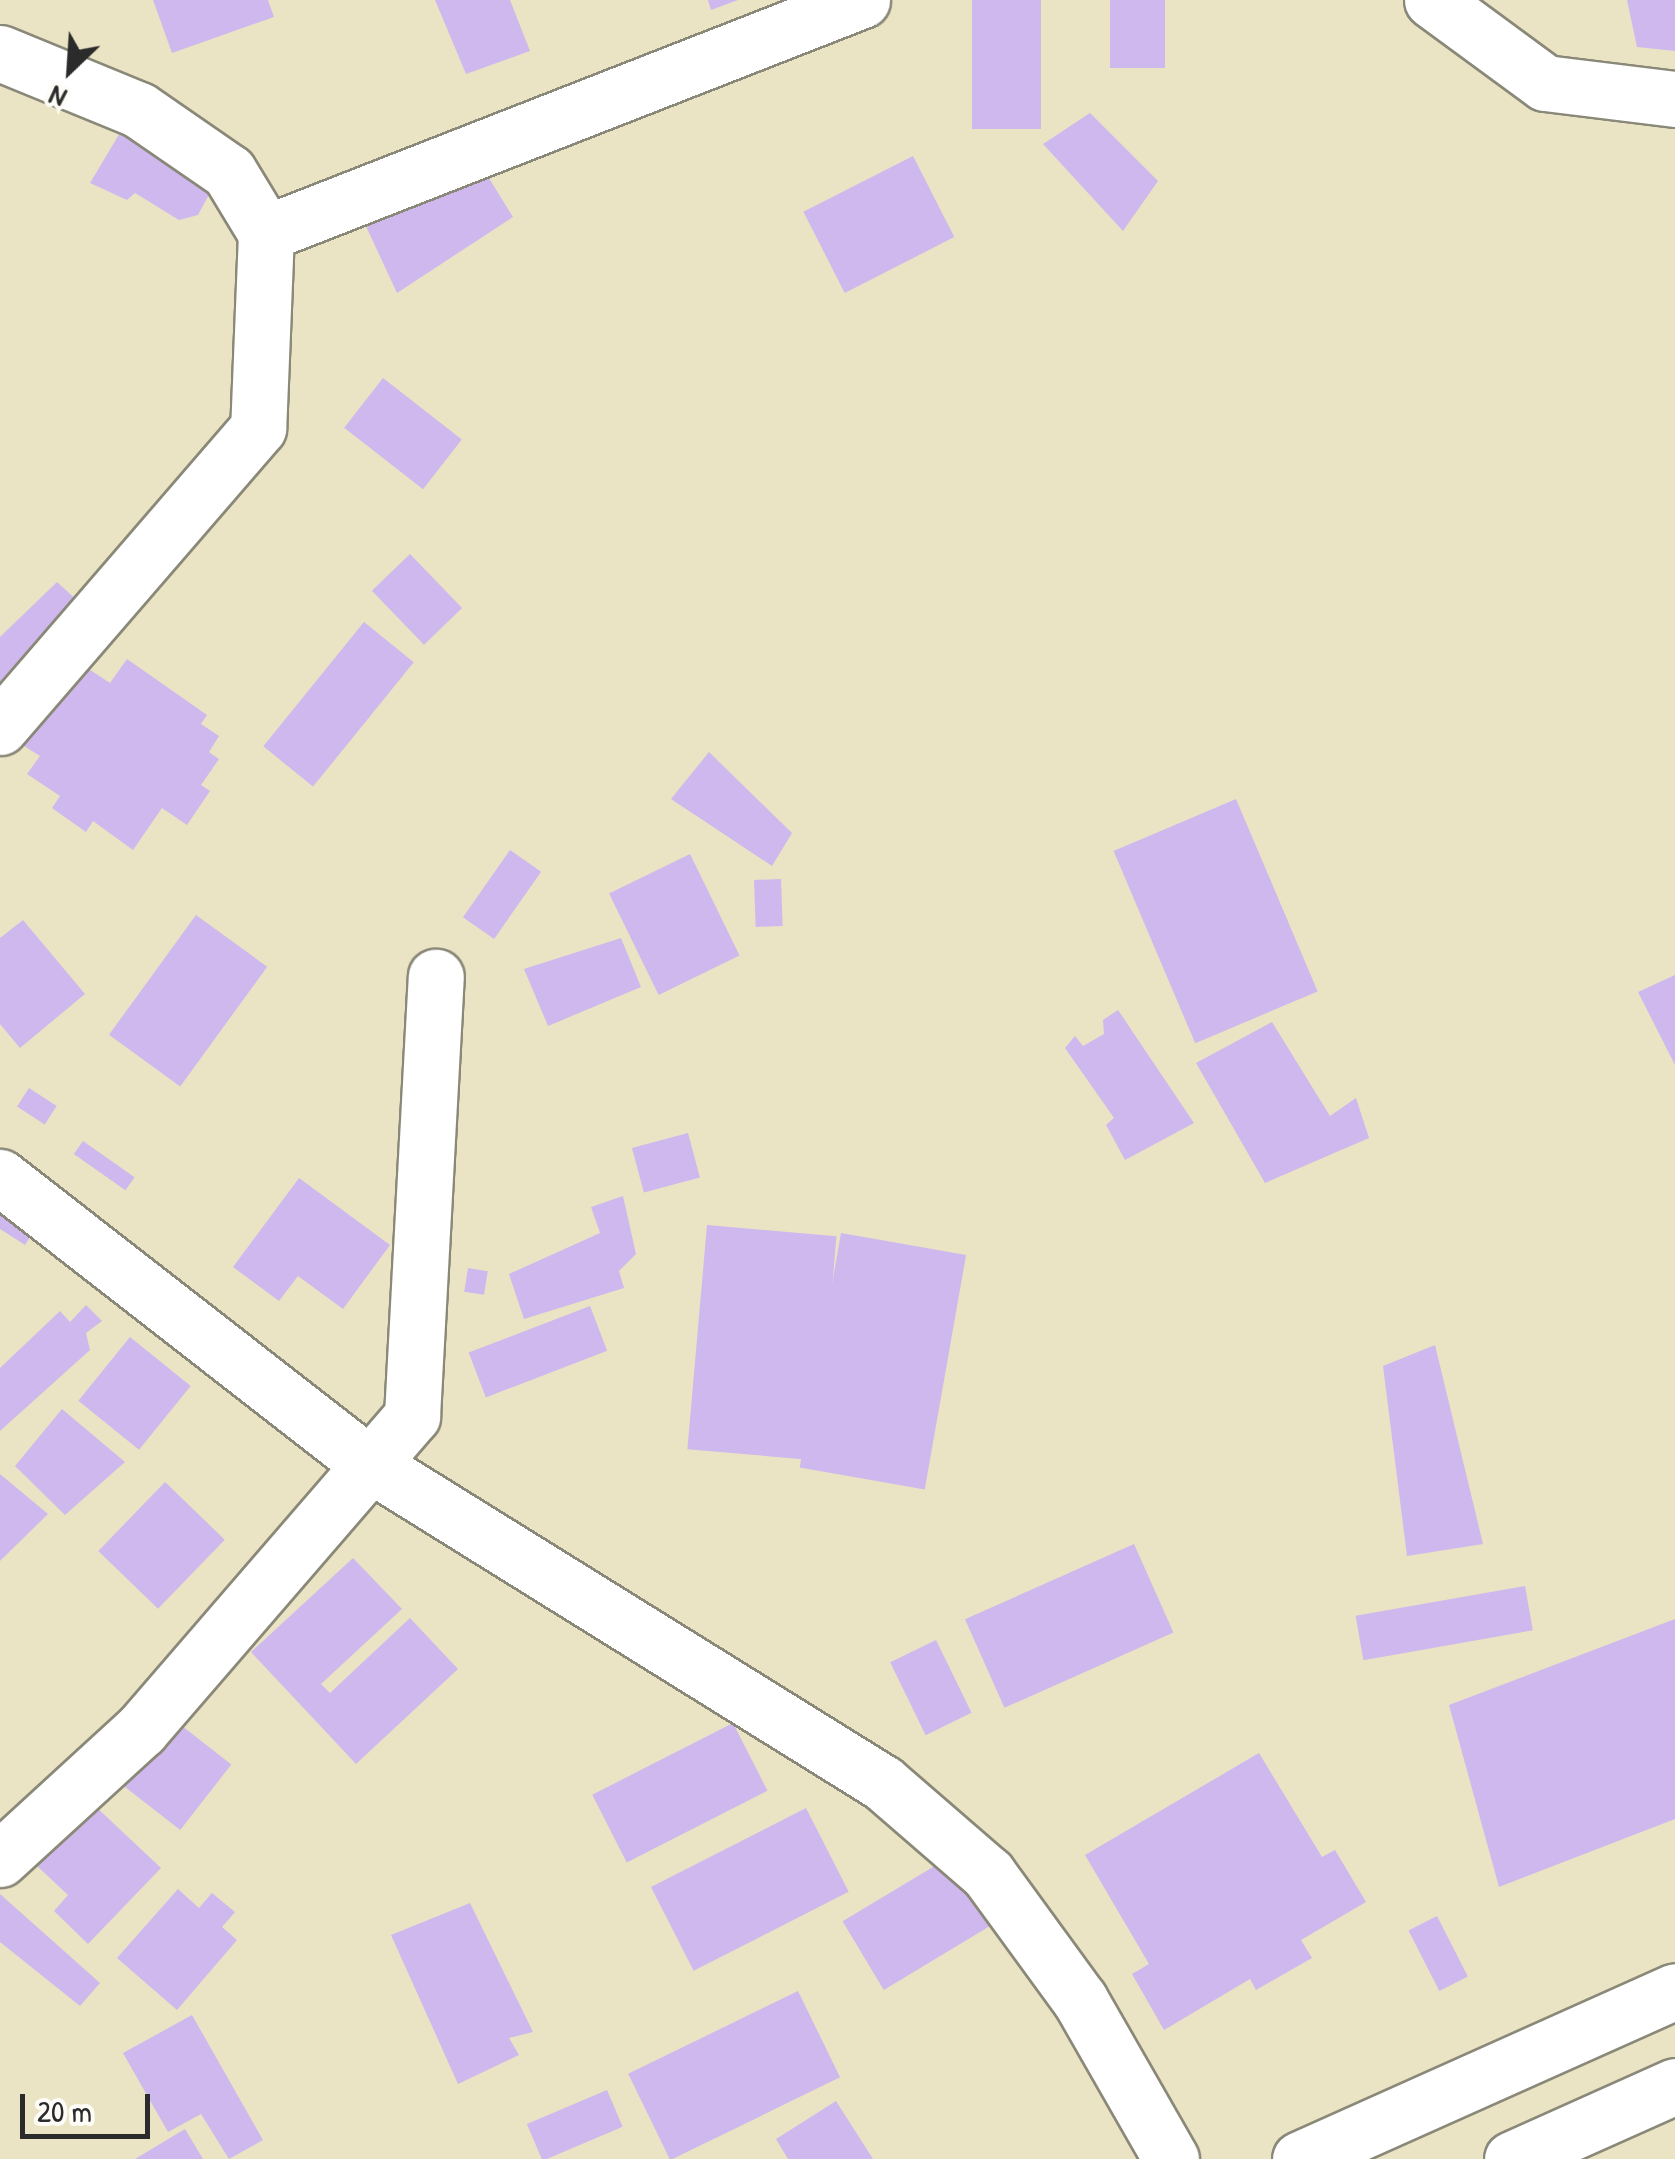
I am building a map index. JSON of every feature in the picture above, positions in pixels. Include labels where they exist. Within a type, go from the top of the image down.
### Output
[{"type":"street","points":[[266,233],[862,0]]},
{"type":"street","points":[[1432,0],[1545,83],[1675,98]]},
{"type":"street","points":[[0,52],[140,110],[229,172],[266,233],[258,428],[0,727]]},
{"type":"street","points":[[0,1859],[140,1730],[412,1416],[436,977]]},
{"type":"street","points":[[0,1177],[368,1463],[883,1783],[988,1874],[1080,2000],[1171,2159]]},
{"type":"street","points":[[1300,2159],[1675,1991]]},
{"type":"street","points":[[1512,2159],[1675,2086]]},
{"type":"building","points":[[153,0],[268,0],[274,17],[172,53]]},
{"type":"building","points":[[435,0],[510,0],[530,51],[466,74]]},
{"type":"building","points":[[708,0],[738,0],[711,10]]},
{"type":"building","points":[[972,0],[1041,0],[1041,129],[972,129]]},
{"type":"building","points":[[1110,0],[1165,0],[1165,68],[1110,68]]},
{"type":"building","points":[[1627,0],[1675,0],[1675,51],[1637,47]]},
{"type":"building","points":[[1090,113],[1158,181],[1123,231],[1043,144]]},
{"type":"building","points":[[130,116],[213,187],[198,215],[179,220],[135,193],[127,200],[90,183]]},
{"type":"building","points":[[474,154],[513,217],[397,293],[358,209]]},
{"type":"building","points":[[913,156],[954,237],[845,293],[803,212]]},
{"type":"building","points":[[383,378],[462,440],[423,489],[344,428]]},
{"type":"building","points":[[410,554],[462,608],[424,645],[372,591]]},
{"type":"building","points":[[57,582],[82,605],[0,699],[0,637]]},
{"type":"building","points":[[364,622],[414,662],[313,787],[263,746]]},
{"type":"building","points":[[127,659],[207,715],[201,724],[219,736],[209,752],[219,759],[201,785],[210,791],[187,825],[162,808],[133,850],[93,821],[86,832],[52,808],[60,796],[27,774],[40,756],[24,746],[81,664],[110,683]]},
{"type":"building","points":[[709,752],[792,833],[772,866],[671,799]]},
{"type":"building","points":[[1236,799],[1318,991],[1195,1043],[1114,851]]},
{"type":"building","points":[[510,850],[541,872],[494,939],[463,917]]},
{"type":"building","points":[[690,854],[740,956],[659,995],[609,893]]},
{"type":"building","points":[[781,879],[783,926],[756,927],[754,880]]},
{"type":"building","points":[[196,915],[267,967],[180,1086],[109,1035]]},
{"type":"building","points":[[23,920],[85,994],[20,1048],[0,1024],[0,938]]},
{"type":"building","points":[[621,938],[641,987],[548,1026],[524,969]]},
{"type":"building","points":[[1675,975],[1675,1065],[1638,992]]},
{"type":"building","points":[[1118,1010],[1194,1123],[1125,1160],[1106,1125],[1114,1118],[1065,1048],[1075,1036],[1083,1046],[1104,1034],[1103,1020]]},
{"type":"building","points":[[1272,1022],[1330,1116],[1356,1098],[1369,1138],[1265,1183],[1196,1063]]},
{"type":"building","points":[[29,1088],[57,1106],[45,1124],[17,1106]]},
{"type":"building","points":[[688,1133],[700,1177],[644,1192],[632,1148]]},
{"type":"building","points":[[83,1141],[135,1177],[125,1190],[74,1154]]},
{"type":"building","points":[[299,1178],[390,1245],[343,1309],[298,1276],[279,1301],[233,1267]]},
{"type":"building","points":[[623,1196],[636,1254],[619,1271],[624,1288],[524,1319],[509,1274],[600,1233],[591,1207]]},
{"type":"building","points":[[0,1199],[41,1220],[25,1245],[0,1229]]},
{"type":"building","points":[[707,1225],[837,1236],[817,1460],[687,1449]]},
{"type":"building","points":[[841,1233],[966,1255],[925,1489],[800,1467]]},
{"type":"building","points":[[468,1268],[488,1271],[484,1295],[464,1292]]},
{"type":"building","points":[[86,1305],[102,1321],[86,1333],[90,1350],[0,1431],[0,1368],[60,1311],[70,1322]]},
{"type":"building","points":[[590,1306],[607,1351],[486,1397],[469,1353]]},
{"type":"building","points":[[130,1337],[191,1386],[139,1450],[78,1401]]},
{"type":"building","points":[[1435,1345],[1483,1544],[1407,1556],[1383,1366]]},
{"type":"building","points":[[62,1409],[125,1462],[65,1515],[15,1466]]},
{"type":"building","points":[[0,1474],[48,1514],[0,1561]]},
{"type":"building","points":[[165,1482],[225,1540],[158,1609],[98,1551]]},
{"type":"building","points":[[1134,1544],[1173,1633],[1004,1708],[965,1619]]},
{"type":"building","points":[[353,1558],[402,1609],[321,1684],[330,1693],[410,1618],[458,1669],[356,1764],[251,1652]]},
{"type":"building","points":[[1525,1586],[1533,1630],[1363,1660],[1356,1616]]},
{"type":"building","points":[[1675,1619],[1675,1819],[1499,1887],[1449,1705]]},
{"type":"building","points":[[936,1640],[972,1713],[926,1735],[890,1662]]},
{"type":"building","points":[[173,1719],[231,1765],[180,1830],[122,1784]]},
{"type":"building","points":[[733,1723],[768,1791],[627,1862],[592,1795]]},
{"type":"building","points":[[1259,1753],[1322,1857],[1335,1850],[1366,1902],[1301,1940],[1312,1958],[1256,1990],[1250,1979],[1164,2030],[1132,1974],[1149,1964],[1085,1855]]},
{"type":"building","points":[[93,1804],[161,1868],[88,1944],[54,1911],[68,1895],[35,1864]]},
{"type":"building","points":[[806,1808],[849,1892],[694,1971],[651,1887]]},
{"type":"building","points":[[948,1858],[989,1927],[884,1990],[843,1921]]},
{"type":"building","points":[[178,1889],[199,1908],[212,1893],[235,1912],[222,1927],[237,1940],[177,2010],[117,1958]]},
{"type":"building","points":[[0,1894],[100,1983],[80,2006],[0,1942]]},
{"type":"building","points":[[470,1903],[533,2032],[509,2038],[519,2055],[458,2084],[391,1935]]},
{"type":"building","points":[[1437,1916],[1468,1977],[1439,1991],[1408,1931]]},
{"type":"building","points":[[798,1991],[840,2077],[670,2159],[628,2074]]},
{"type":"building","points":[[192,2015],[263,2140],[229,2159],[201,2114],[168,2132],[123,2053]]},
{"type":"building","points":[[607,2090],[623,2127],[542,2159],[527,2124]]},
{"type":"building","points":[[836,2101],[873,2159],[788,2159],[776,2139]]},
{"type":"building","points":[[185,2129],[203,2159],[135,2159]]}]
